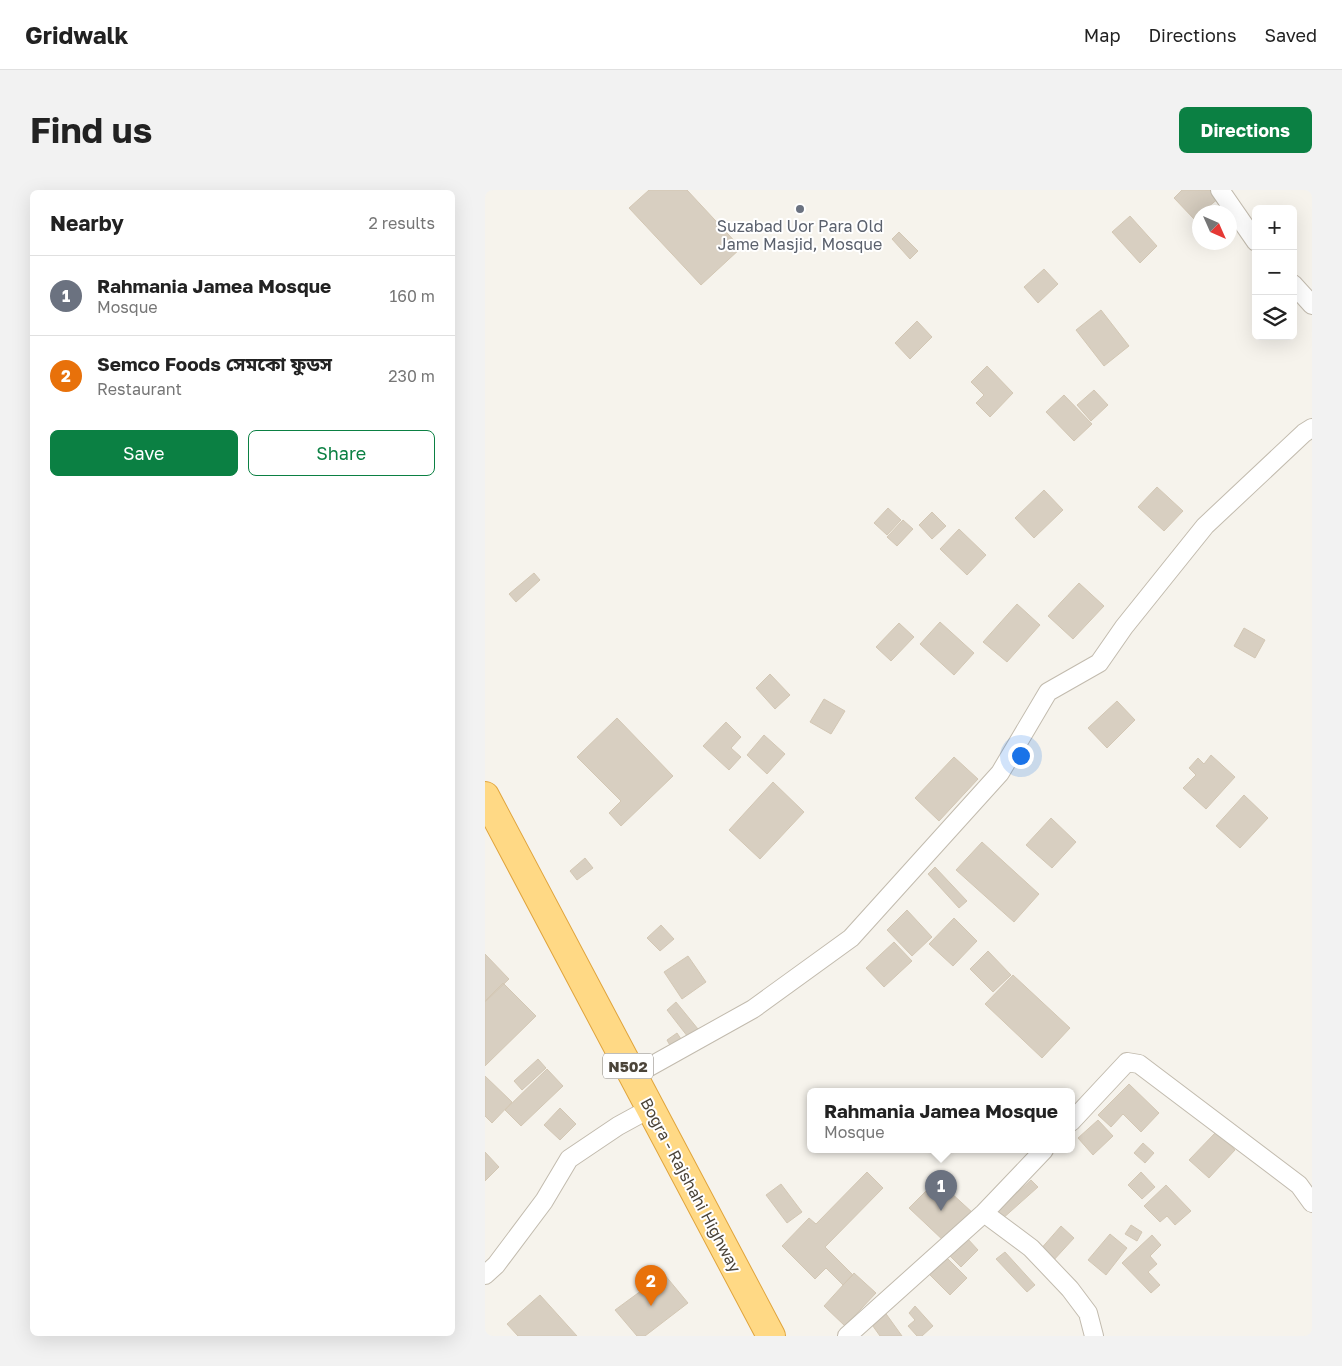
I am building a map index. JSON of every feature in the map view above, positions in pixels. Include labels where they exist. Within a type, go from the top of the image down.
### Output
[{"type":"highway","name":"Bogra - Rajshahi Highway","points":[[485,796],[771,1336]]},
{"type":"street","points":[[1220,190],[1252,236]]},
{"type":"street","points":[[1297,288],[1312,305]]},
{"type":"street","points":[[633,1076],[753,1009],[851,938],[1000,772],[1048,692],[1099,663],[1124,627],[1205,526],[1304,433],[1312,428]]},
{"type":"street","points":[[1075,1118],[1127,1062],[1139,1064],[1299,1186],[1312,1203]]},
{"type":"street","points":[[485,1275],[496,1265],[544,1201],[569,1159],[618,1126],[651,1108]]},
{"type":"street","points":[[847,1336],[984,1213],[1041,1153]]},
{"type":"street","points":[[984,1213],[1031,1248],[1070,1290],[1088,1313],[1094,1336]]},
{"type":"building","points":[[649,190],[687,190],[741,248],[701,285],[629,208]]},
{"type":"building","points":[[1182,190],[1212,190],[1219,198],[1210,205],[1192,205],[1192,217],[1174,198]]},
{"type":"building","points":[[1130,216],[1157,246],[1140,263],[1112,232]]},
{"type":"building","points":[[899,232],[918,251],[910,259],[892,239]]},
{"type":"building","points":[[1044,269],[1058,284],[1038,303],[1024,287]]},
{"type":"building","points":[[1101,310],[1129,346],[1104,366],[1076,330]]},
{"type":"building","points":[[917,321],[932,337],[910,359],[895,343]]},
{"type":"building","points":[[987,366],[1013,393],[990,417],[976,403],[984,395],[971,382]]},
{"type":"building","points":[[1094,390],[1108,405],[1091,421],[1077,405]]},
{"type":"building","points":[[1064,395],[1092,424],[1074,441],[1046,412]]},
{"type":"building","points":[[1157,487],[1183,511],[1164,531],[1138,507]]},
{"type":"building","points":[[1044,490],[1063,510],[1034,538],[1015,518]]},
{"type":"building","points":[[888,508],[901,520],[887,535],[874,523]]},
{"type":"building","points":[[932,512],[946,526],[932,539],[919,525]]},
{"type":"building","points":[[903,520],[913,529],[897,546],[887,537]]},
{"type":"building","points":[[959,529],[986,555],[967,575],[940,549]]},
{"type":"building","points":[[534,573],[540,580],[516,602],[509,594]]},
{"type":"building","points":[[1079,583],[1104,606],[1073,639],[1048,616]]},
{"type":"building","points":[[1017,604],[1040,625],[1007,662],[983,642]]},
{"type":"building","points":[[940,622],[974,653],[954,675],[920,644]]},
{"type":"building","points":[[899,623],[914,637],[891,661],[876,647]]},
{"type":"building","points":[[1244,628],[1265,640],[1255,658],[1234,646]]},
{"type":"building","points":[[770,674],[790,695],[775,709],[756,688]]},
{"type":"building","points":[[824,699],[845,711],[831,734],[810,722]]},
{"type":"building","points":[[1117,701],[1135,720],[1107,748],[1088,728]]},
{"type":"building","points":[[617,718],[673,776],[621,826],[609,813],[621,801],[577,757]]},
{"type":"building","points":[[726,722],[741,737],[731,748],[741,757],[729,770],[703,746]]},
{"type":"building","points":[[764,735],[785,754],[767,774],[747,755]]},
{"type":"building","points":[[1211,755],[1235,777],[1206,809],[1183,788],[1196,775],[1189,768],[1198,758],[1204,764]]},
{"type":"building","points":[[954,757],[978,779],[939,821],[915,798]]},
{"type":"building","points":[[773,782],[804,812],[760,859],[729,830]]},
{"type":"building","points":[[1244,795],[1268,818],[1240,848],[1216,826]]},
{"type":"building","points":[[1051,818],[1076,842],[1052,868],[1026,845]]},
{"type":"building","points":[[982,842],[1039,894],[1014,922],[956,870]]},
{"type":"building","points":[[585,858],[593,868],[577,880],[570,871]]},
{"type":"building","points":[[935,867],[967,901],[959,908],[928,874]]},
{"type":"building","points":[[907,910],[932,937],[912,956],[887,930]]},
{"type":"building","points":[[954,918],[977,941],[953,966],[929,944]]},
{"type":"building","points":[[661,925],[674,939],[660,951],[647,938]]},
{"type":"building","points":[[894,942],[912,961],[884,987],[866,968]]},
{"type":"building","points":[[988,951],[1011,975],[993,992],[970,969]]},
{"type":"building","points":[[485,954],[509,979],[485,1002]]},
{"type":"building","points":[[688,956],[706,982],[682,999],[664,972]]},
{"type":"building","points":[[1013,975],[1070,1028],[1042,1058],[985,1004]]},
{"type":"building","points":[[503,983],[536,1016],[485,1066],[485,1001]]},
{"type":"building","points":[[676,1002],[698,1029],[688,1037],[667,1010]]},
{"type":"building","points":[[677,1033],[683,1042],[672,1049],[667,1040]]},
{"type":"building","points":[[538,1059],[546,1068],[522,1090],[514,1081]]},
{"type":"building","points":[[547,1069],[563,1086],[521,1126],[505,1110]]},
{"type":"building","points":[[485,1076],[512,1102],[492,1123],[485,1116]]},
{"type":"building","points":[[1129,1084],[1159,1113],[1141,1132],[1123,1114],[1111,1127],[1098,1115]]},
{"type":"building","points":[[560,1108],[576,1124],[560,1140],[544,1125]]},
{"type":"building","points":[[1098,1120],[1113,1136],[1093,1155],[1078,1138]]},
{"type":"building","points":[[1216,1132],[1235,1150],[1209,1178],[1189,1160]]},
{"type":"building","points":[[1143,1143],[1154,1153],[1145,1163],[1134,1153]]},
{"type":"building","points":[[485,1152],[499,1167],[485,1181]]},
{"type":"building","points":[[867,1172],[883,1188],[825,1247],[853,1275],[843,1285],[826,1268],[815,1279],[782,1246],[809,1218],[816,1224]]},
{"type":"building","points":[[1141,1172],[1155,1187],[1142,1199],[1128,1185]]},
{"type":"building","points":[[937,1180],[974,1214],[945,1242],[909,1208]]},
{"type":"building","points":[[1031,1180],[1038,1187],[1001,1220],[995,1213]]},
{"type":"building","points":[[781,1184],[802,1212],[787,1223],[766,1195]]},
{"type":"building","points":[[1166,1185],[1191,1211],[1175,1225],[1167,1216],[1160,1222],[1144,1206]]},
{"type":"building","points":[[1131,1225],[1142,1232],[1137,1241],[1125,1234]]},
{"type":"building","points":[[1061,1226],[1074,1238],[1052,1262],[1039,1251]]},
{"type":"building","points":[[1110,1234],[1127,1248],[1106,1275],[1088,1260]]},
{"type":"building","points":[[1152,1235],[1161,1245],[1150,1256],[1157,1264],[1148,1272],[1160,1285],[1151,1293],[1122,1263]]},
{"type":"building","points":[[967,1238],[978,1250],[961,1267],[949,1255]]},
{"type":"building","points":[[1005,1252],[1035,1285],[1027,1292],[996,1259]]},
{"type":"building","points":[[944,1255],[967,1278],[950,1295],[927,1272]]},
{"type":"building","points":[[854,1273],[876,1293],[845,1326],[824,1306]]},
{"type":"building","points":[[664,1274],[688,1303],[645,1336],[637,1336],[615,1310]]},
{"type":"building","points":[[540,1295],[577,1336],[518,1336],[507,1324]]},
{"type":"building","points":[[915,1306],[933,1326],[922,1336],[917,1336],[908,1326],[915,1320],[909,1313]]},
{"type":"building","points":[[884,1311],[902,1336],[880,1336],[870,1322]]},
{"type":"place","name":"Suzabad Uor Para Old Jame Masjid, Mosque","points":[[800,209]]},
{"type":"place","name":"Rahmania Jamea Mosque","points":[[941,1211]]},
{"type":"place","name":"Semco Foods সেমকো ফুডস","points":[[651,1306]]}]
